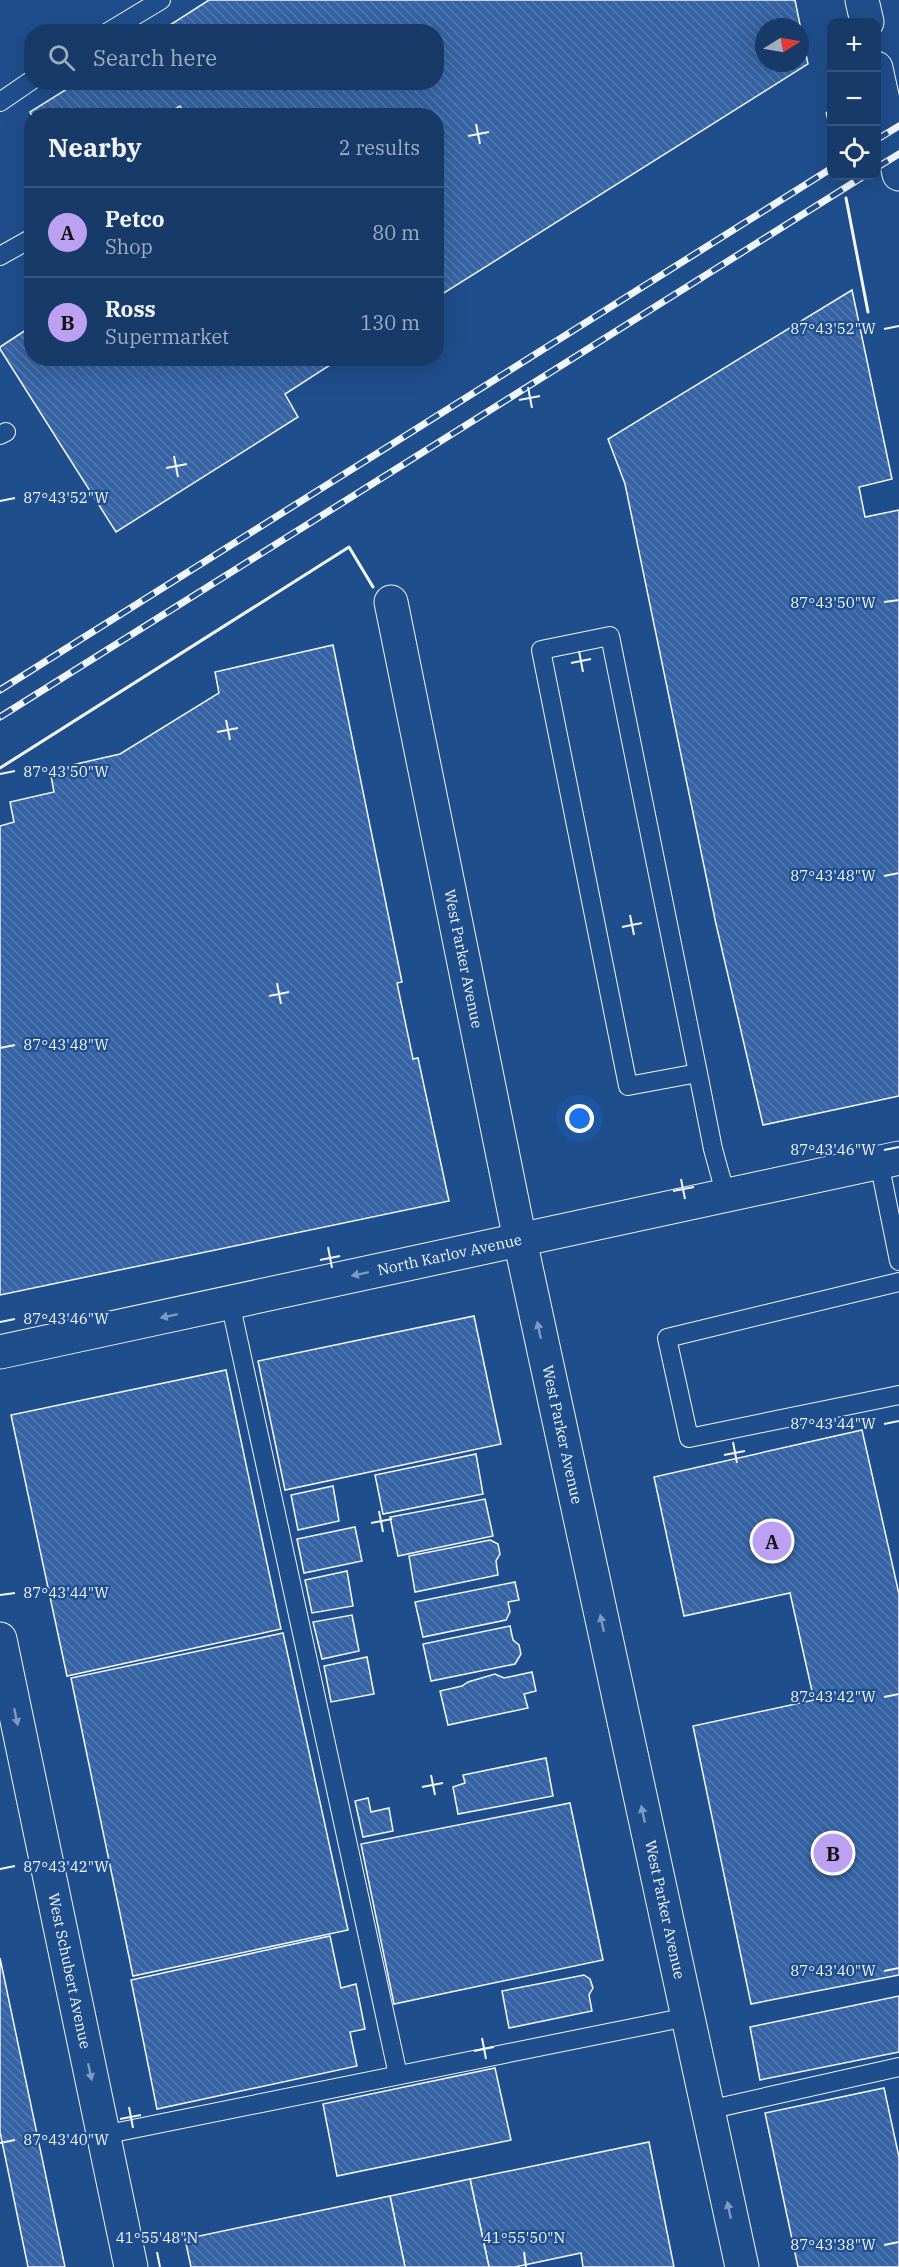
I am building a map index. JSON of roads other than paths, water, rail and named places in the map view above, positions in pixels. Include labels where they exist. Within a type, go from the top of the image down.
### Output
[{"type":"street","points":[[862,0],[866,18]]},
{"type":"street","points":[[877,72],[899,174]]},
{"type":"street","name":"West Parker Avenue","points":[[391,602],[520,1240],[741,2267]]},
{"type":"street","name":"North Karlov Avenue","points":[[0,1352],[889,1160]]},
{"type":"street","name":"West Schubert Avenue","points":[[0,1639],[131,2267]]},
{"type":"lane","points":[[121,24],[161,0]]},
{"type":"lane","points":[[0,102],[24,86]]},
{"type":"lane","points":[[0,256],[24,242]]},
{"type":"lane","points":[[698,1072],[628,1086],[541,650],[610,636],[698,1072],[713,1149],[726,1196]]},
{"type":"lane","points":[[889,1160],[899,1261]]},
{"type":"lane","points":[[899,1282],[667,1338],[689,1438],[899,1395]]},
{"type":"lane","points":[[230,1302],[398,2075]]},
{"type":"lane","points":[[103,2134],[687,2017]]},
{"type":"lane","points":[[708,2110],[899,2067]]},
{"type":"railway","points":[[881,137],[899,126]]},
{"type":"railway","points":[[881,165],[899,154]]},
{"type":"railway","points":[[0,690],[827,171]]},
{"type":"railway","points":[[0,717],[858,180]]},
{"type":"place","name":"Petco","points":[[772,1541]]},
{"type":"place","name":"Ross","points":[[833,1853]]}]
